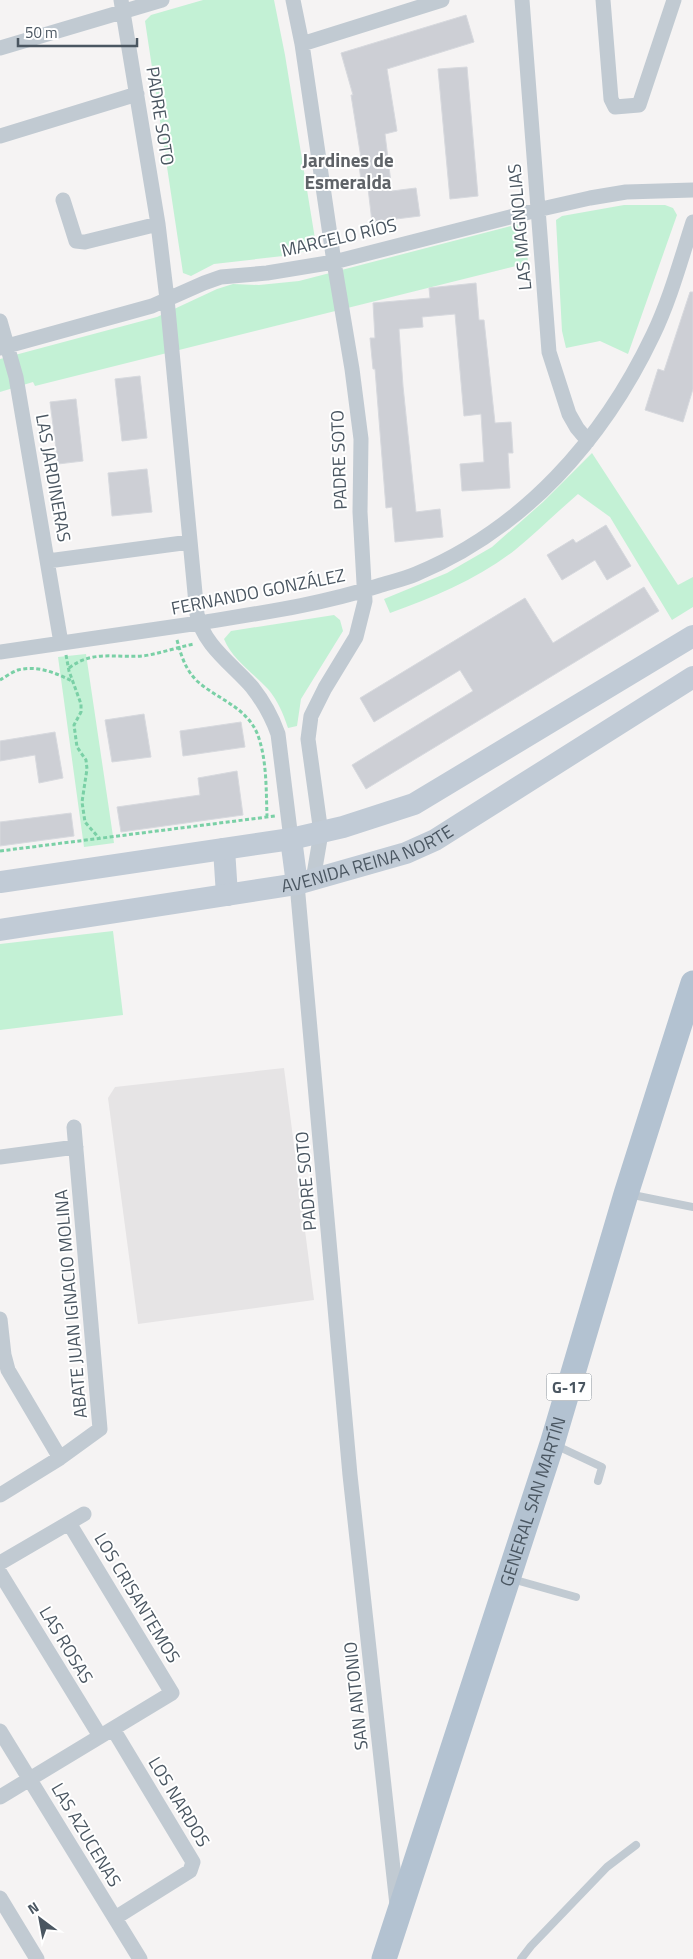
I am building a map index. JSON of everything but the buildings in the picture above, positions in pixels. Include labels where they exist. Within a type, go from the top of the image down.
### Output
[{"type":"main road","name":"GENERAL SAN MARTÍN","points":[[384,1959],[552,1444],[626,1194],[693,983]]},
{"type":"street","points":[[0,48],[123,6],[162,0]]},
{"type":"street","name":"PADRE SOTO","points":[[293,0],[302,44],[361,439],[360,512],[365,600],[356,637],[325,688],[311,716],[308,739],[320,833],[305,882],[350,1475]]},
{"type":"street","points":[[302,44],[442,0]]},
{"type":"street","name":"LAS MAGNOLIAS","points":[[522,0],[536,210],[549,352],[569,414],[577,428],[588,441]]},
{"type":"street","points":[[603,0],[611,99],[615,107],[639,105],[674,0]]},
{"type":"street","name":"PADRE SOTO","points":[[123,6],[158,224],[198,623],[224,660],[253,689],[273,721],[278,734],[291,839]]},
{"type":"street","points":[[0,136],[138,94]]},
{"type":"street","name":"MARCELO RÍOS","points":[[4,347],[152,306],[221,277],[267,273],[334,262],[536,210],[626,192],[693,190]]},
{"type":"street","points":[[63,200],[76,241],[85,242],[158,224]]},
{"type":"street","name":"FERNANDO GONZÁLEZ","points":[[0,652],[306,606],[415,575],[449,559],[490,535],[518,514],[560,475],[588,441],[618,398],[654,335],[693,222]]},
{"type":"street","name":"LAS JARDINERAS","points":[[0,321],[4,347],[16,377],[61,643]]},
{"type":"street","points":[[48,561],[190,542]]},
{"type":"street","name":"AVENIDA REINA NORTE","points":[[0,882],[291,839],[320,833],[414,804],[693,636]]},
{"type":"street","name":"AVENIDA REINA NORTE","points":[[0,930],[305,882],[406,853],[435,840],[693,677]]},
{"type":"street","points":[[291,839],[305,882]]},
{"type":"street","points":[[224,849],[228,894]]},
{"type":"street","name":"ABATE JUAN IGNACIO MOLINA","points":[[60,1458],[100,1429],[74,1128]]},
{"type":"street","points":[[0,1156],[76,1147]]},
{"type":"street","points":[[0,1319],[4,1373],[60,1458],[0,1495]]},
{"type":"street","name":"SAN ANTONIO","points":[[350,1475],[398,1914]]},
{"type":"street","points":[[0,1564],[84,1514]]},
{"type":"street","name":"LOS CRISANTEMOS","points":[[69,1523],[172,1693],[106,1732]]},
{"type":"street","name":"LAS ROSAS","points":[[0,1572],[106,1732]]},
{"type":"street","name":"LAS AZUCENAS","points":[[0,1731],[140,1959]]},
{"type":"street","points":[[0,1797],[106,1732]]},
{"type":"street","name":"LOS NARDOS","points":[[106,1732],[193,1862],[190,1871],[115,1918]]},
{"type":"street","points":[[0,1898],[36,1959]]},
{"type":"lane","points":[[626,1194],[693,1207]]},
{"type":"lane","points":[[552,1444],[602,1467],[598,1481]]},
{"type":"lane","points":[[508,1578],[576,1597]]},
{"type":"lane","points":[[521,1959],[531,1946],[607,1867],[636,1845]]},
{"type":"path","points":[[173,627],[180,653],[197,681],[233,704],[247,717],[256,732],[261,749],[265,777],[267,816]]},
{"type":"path","points":[[69,668],[83,660],[107,655],[146,656],[179,647],[210,642]]},
{"type":"path","points":[[61,643],[81,704],[81,712],[74,725],[77,748],[86,760],[87,769],[82,802],[85,822],[99,838]]},
{"type":"path","points":[[0,680],[17,670],[29,669],[53,672],[72,681]]},
{"type":"path","points":[[0,851],[288,814]]},
{"type":"shaded area","points":[[284,1068],[314,1300],[138,1324],[108,1098],[115,1087]]},
{"type":"green space","points":[[203,0],[274,0],[285,55],[316,245],[312,250],[283,256],[214,264],[191,276],[183,273],[145,21],[151,15]]},
{"type":"green space","points":[[624,205],[665,205],[673,208],[677,215],[628,354],[600,341],[566,348],[562,331],[556,220],[562,216]]},
{"type":"green space","points":[[519,224],[525,231],[528,263],[35,386],[33,382],[0,392],[0,359],[157,317],[217,289],[233,284],[259,285],[299,281]]},
{"type":"green space","points":[[592,453],[678,585],[693,577],[693,607],[672,620],[610,517],[578,494],[515,550],[486,570],[439,594],[390,613],[384,599],[447,573],[492,547],[543,502]]},
{"type":"green space","points":[[334,615],[340,620],[343,631],[301,699],[297,726],[288,728],[280,707],[272,694],[237,659],[224,639],[231,631]]},
{"type":"green space","points":[[86,654],[114,843],[84,847],[58,657]]},
{"type":"green space","points":[[113,931],[123,1015],[0,1030],[0,944]]},
{"type":"district","name":"Jardines de Esmeralda","points":[[348,171]]}]
